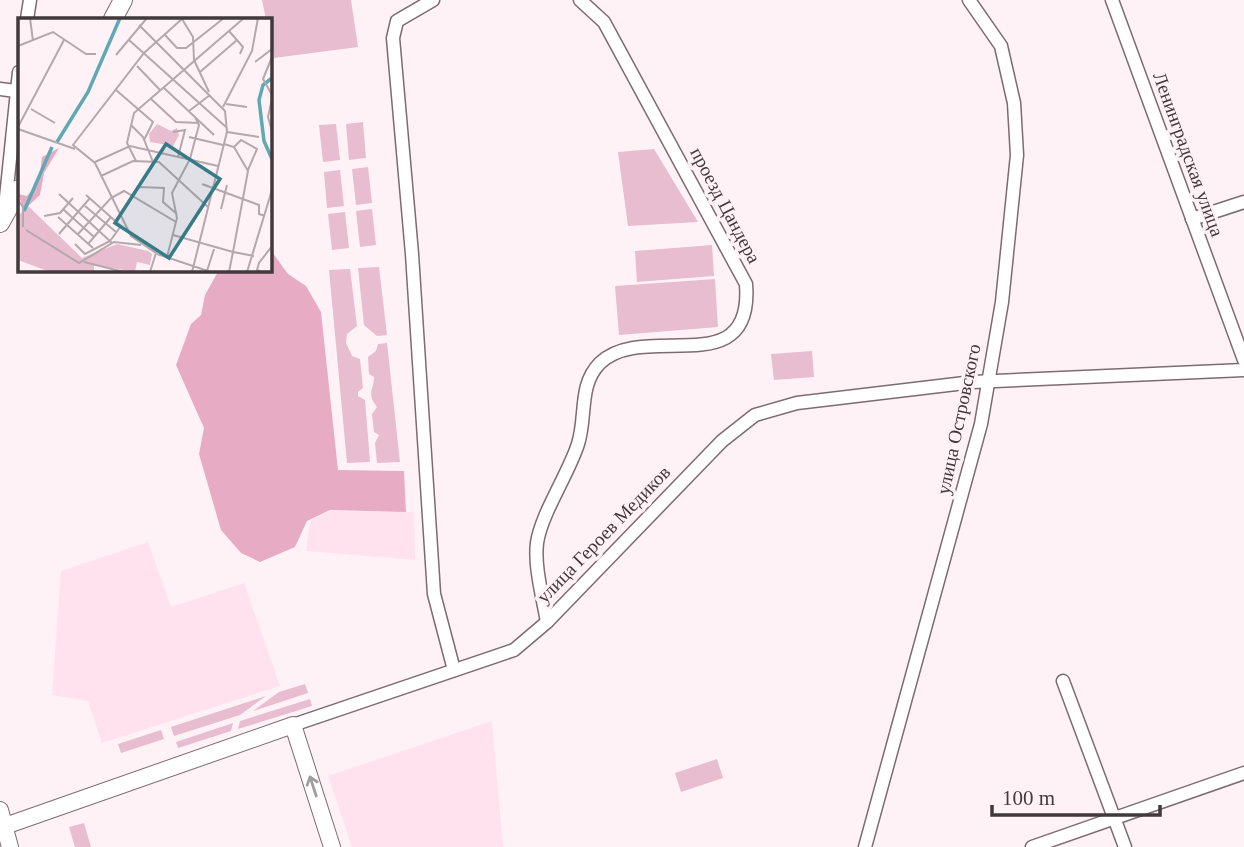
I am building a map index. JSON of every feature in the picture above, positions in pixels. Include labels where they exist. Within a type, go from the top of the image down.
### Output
[{"type":"main road","points":[[114,18],[123,0]]},
{"type":"main road","points":[[2,219],[18,192]]},
{"type":"street","points":[[27,18],[30,0]]},
{"type":"street","points":[[433,0],[397,21],[393,38],[412,254],[434,594],[454,670]]},
{"type":"street","name":"проезд Цандера","points":[[547,622],[537,542],[579,443],[587,381],[601,361],[628,349],[712,344],[731,335],[742,324],[747,298],[746,284],[604,22],[580,0]]},
{"type":"street","name":"улица Островского","points":[[865,847],[968,473],[1002,302],[1017,155],[1014,103],[1001,46],[969,0]]},
{"type":"street","name":"Ленинградская улица","points":[[1112,0],[1244,360]]},
{"type":"street","points":[[2,219],[18,78]]},
{"type":"street","points":[[0,89],[16,91]]},
{"type":"street","points":[[1192,219],[1244,202]]},
{"type":"street","name":"улица Героев Медиков","points":[[2,818],[514,650],[547,622],[722,442],[755,415],[797,402],[988,381],[1244,370]]},
{"type":"street","points":[[1063,681],[1125,847]]},
{"type":"street","points":[[293,724],[332,847]]},
{"type":"street","points":[[1032,847],[1244,773]]},
{"type":"street","points":[[2,818],[10,847]]},
{"type":"shaded area","points":[[262,0],[351,0],[358,47],[274,58],[271,18],[266,18]]},
{"type":"shaded area","points":[[363,122],[366,158],[349,160],[346,124]]},
{"type":"shaded area","points":[[336,124],[340,160],[323,162],[319,125]]},
{"type":"shaded area","points":[[654,149],[698,222],[628,226],[618,152]]},
{"type":"shaded area","points":[[368,167],[372,203],[356,205],[352,169]]},
{"type":"shaded area","points":[[340,170],[344,206],[327,208],[324,172]]},
{"type":"shaded area","points":[[372,209],[376,245],[360,247],[356,211]]},
{"type":"shaded area","points":[[345,212],[349,248],[332,250],[328,214]]},
{"type":"shaded area","points":[[712,245],[714,276],[637,282],[635,251]]},
{"type":"shaded area","points":[[271,250],[288,274],[306,286],[321,312],[338,470],[404,471],[406,512],[330,510],[307,521],[295,547],[260,562],[241,553],[221,530],[199,454],[204,428],[176,365],[191,324],[201,315],[205,295],[218,271],[271,271]]},
{"type":"shaded area","points":[[379,267],[387,335],[377,336],[364,325],[358,268]]},
{"type":"shaded area","points":[[350,269],[357,326],[347,334],[346,343],[352,356],[360,359],[363,388],[358,392],[358,396],[365,400],[370,462],[347,463],[329,270]]},
{"type":"shaded area","points":[[715,279],[718,327],[619,335],[615,286]]},
{"type":"shaded area","points":[[387,343],[400,462],[377,463],[375,443],[379,435],[374,432],[372,414],[377,407],[371,394],[374,377],[369,374],[368,357],[376,351],[378,344]]},
{"type":"shaded area","points":[[812,351],[814,377],[774,380],[771,354]]},
{"type":"shaded area","points":[[330,511],[414,512],[415,560],[306,551],[310,521]]},
{"type":"shaded area","points":[[148,542],[171,607],[244,583],[280,686],[102,743],[88,701],[52,695],[61,571]]},
{"type":"shaded area","points":[[305,684],[308,693],[253,711],[279,692]]},
{"type":"shaded area","points":[[266,696],[240,715],[174,736],[171,727]]},
{"type":"shaded area","points":[[310,699],[312,706],[238,729],[240,721]]},
{"type":"shaded area","points":[[492,721],[503,847],[352,847],[328,776]]},
{"type":"shaded area","points":[[233,723],[231,731],[178,748],[176,742]]},
{"type":"shaded area","points":[[161,730],[164,739],[121,753],[118,744]]},
{"type":"shaded area","points":[[717,759],[723,778],[681,792],[675,773]]},
{"type":"shaded area","points":[[84,823],[91,847],[75,847],[69,827]]}]
